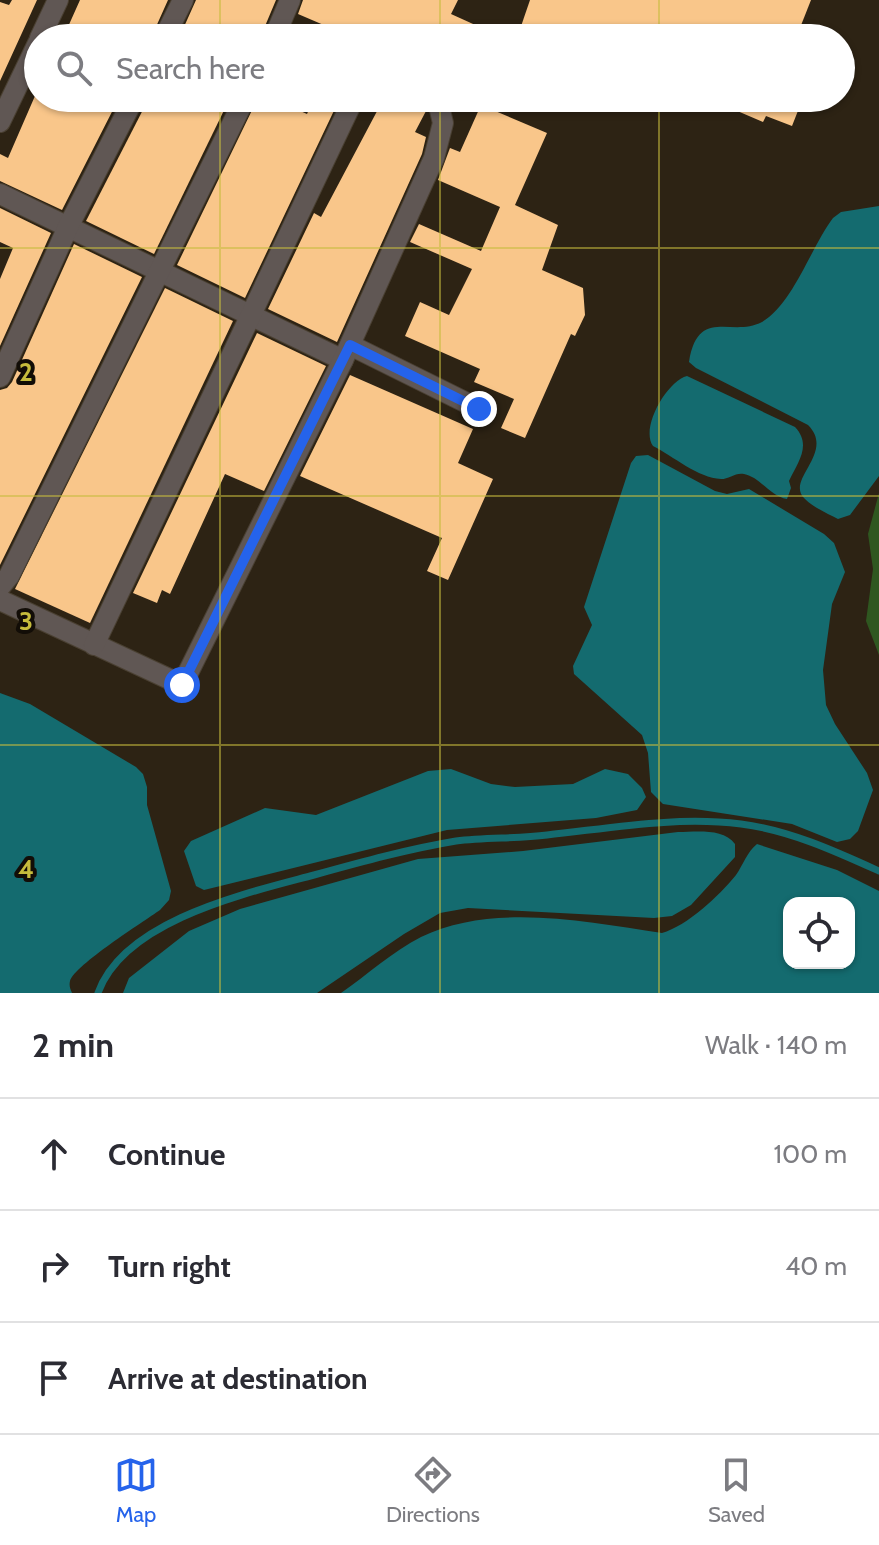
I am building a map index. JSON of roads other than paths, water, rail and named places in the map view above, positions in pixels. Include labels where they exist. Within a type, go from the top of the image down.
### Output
[{"type":"street","points":[[47,24],[58,0]]},
{"type":"street","points":[[171,24],[183,0]]},
{"type":"street","points":[[285,24],[290,0]]},
{"type":"street","points":[[0,122],[24,72]]},
{"type":"street","points":[[0,377],[68,227],[127,112]]},
{"type":"street","points":[[0,587],[9,576],[238,112]]},
{"type":"street","points":[[94,645],[347,112]]},
{"type":"street","points":[[0,600],[182,685],[346,353],[434,158],[443,123],[440,112]]},
{"type":"street","points":[[0,194],[249,316],[479,409]]},
{"type":"water","points":[[879,206],[879,476],[850,515],[838,519],[812,505],[800,492],[816,446],[815,435],[808,425],[689,362],[693,345],[700,334],[708,329],[751,326],[773,314],[792,289],[833,218],[841,212]]},
{"type":"water","points":[[687,376],[795,427],[803,447],[789,481],[791,488],[787,499],[744,474],[721,479],[703,475],[653,446],[650,428],[658,406],[671,387]]},
{"type":"water","points":[[648,455],[715,491],[727,494],[749,489],[834,543],[845,572],[832,604],[823,670],[826,705],[867,773],[873,790],[858,831],[850,839],[837,842],[792,824],[663,804],[651,792],[648,753],[642,735],[574,674],[573,666],[592,625],[584,607],[631,463],[636,456]]},
{"type":"water","points":[[0,693],[30,704],[136,767],[143,774],[147,787],[147,805],[171,891],[169,900],[160,910],[84,965],[70,981],[72,993],[0,993]]},
{"type":"water","points":[[451,769],[491,784],[515,787],[573,784],[605,769],[628,774],[646,797],[637,810],[596,818],[447,830],[204,890],[196,886],[184,851],[191,841],[265,808],[316,815],[428,771]]},
{"type":"water","points":[[678,832],[724,835],[735,844],[735,857],[691,905],[672,916],[654,918],[468,908],[440,913],[317,993],[123,993],[129,978],[189,931],[240,909],[418,859],[523,851]]},
{"type":"water","points":[[757,844],[837,870],[879,891],[879,993],[341,993],[421,937],[449,926],[478,920],[509,917],[572,920],[662,933],[682,924],[712,901],[736,875]]},
{"type":"waterway","points":[[98,993],[112,968],[133,946],[191,913],[287,882],[456,841],[644,824],[717,822],[759,827],[794,836],[879,871]]}]
